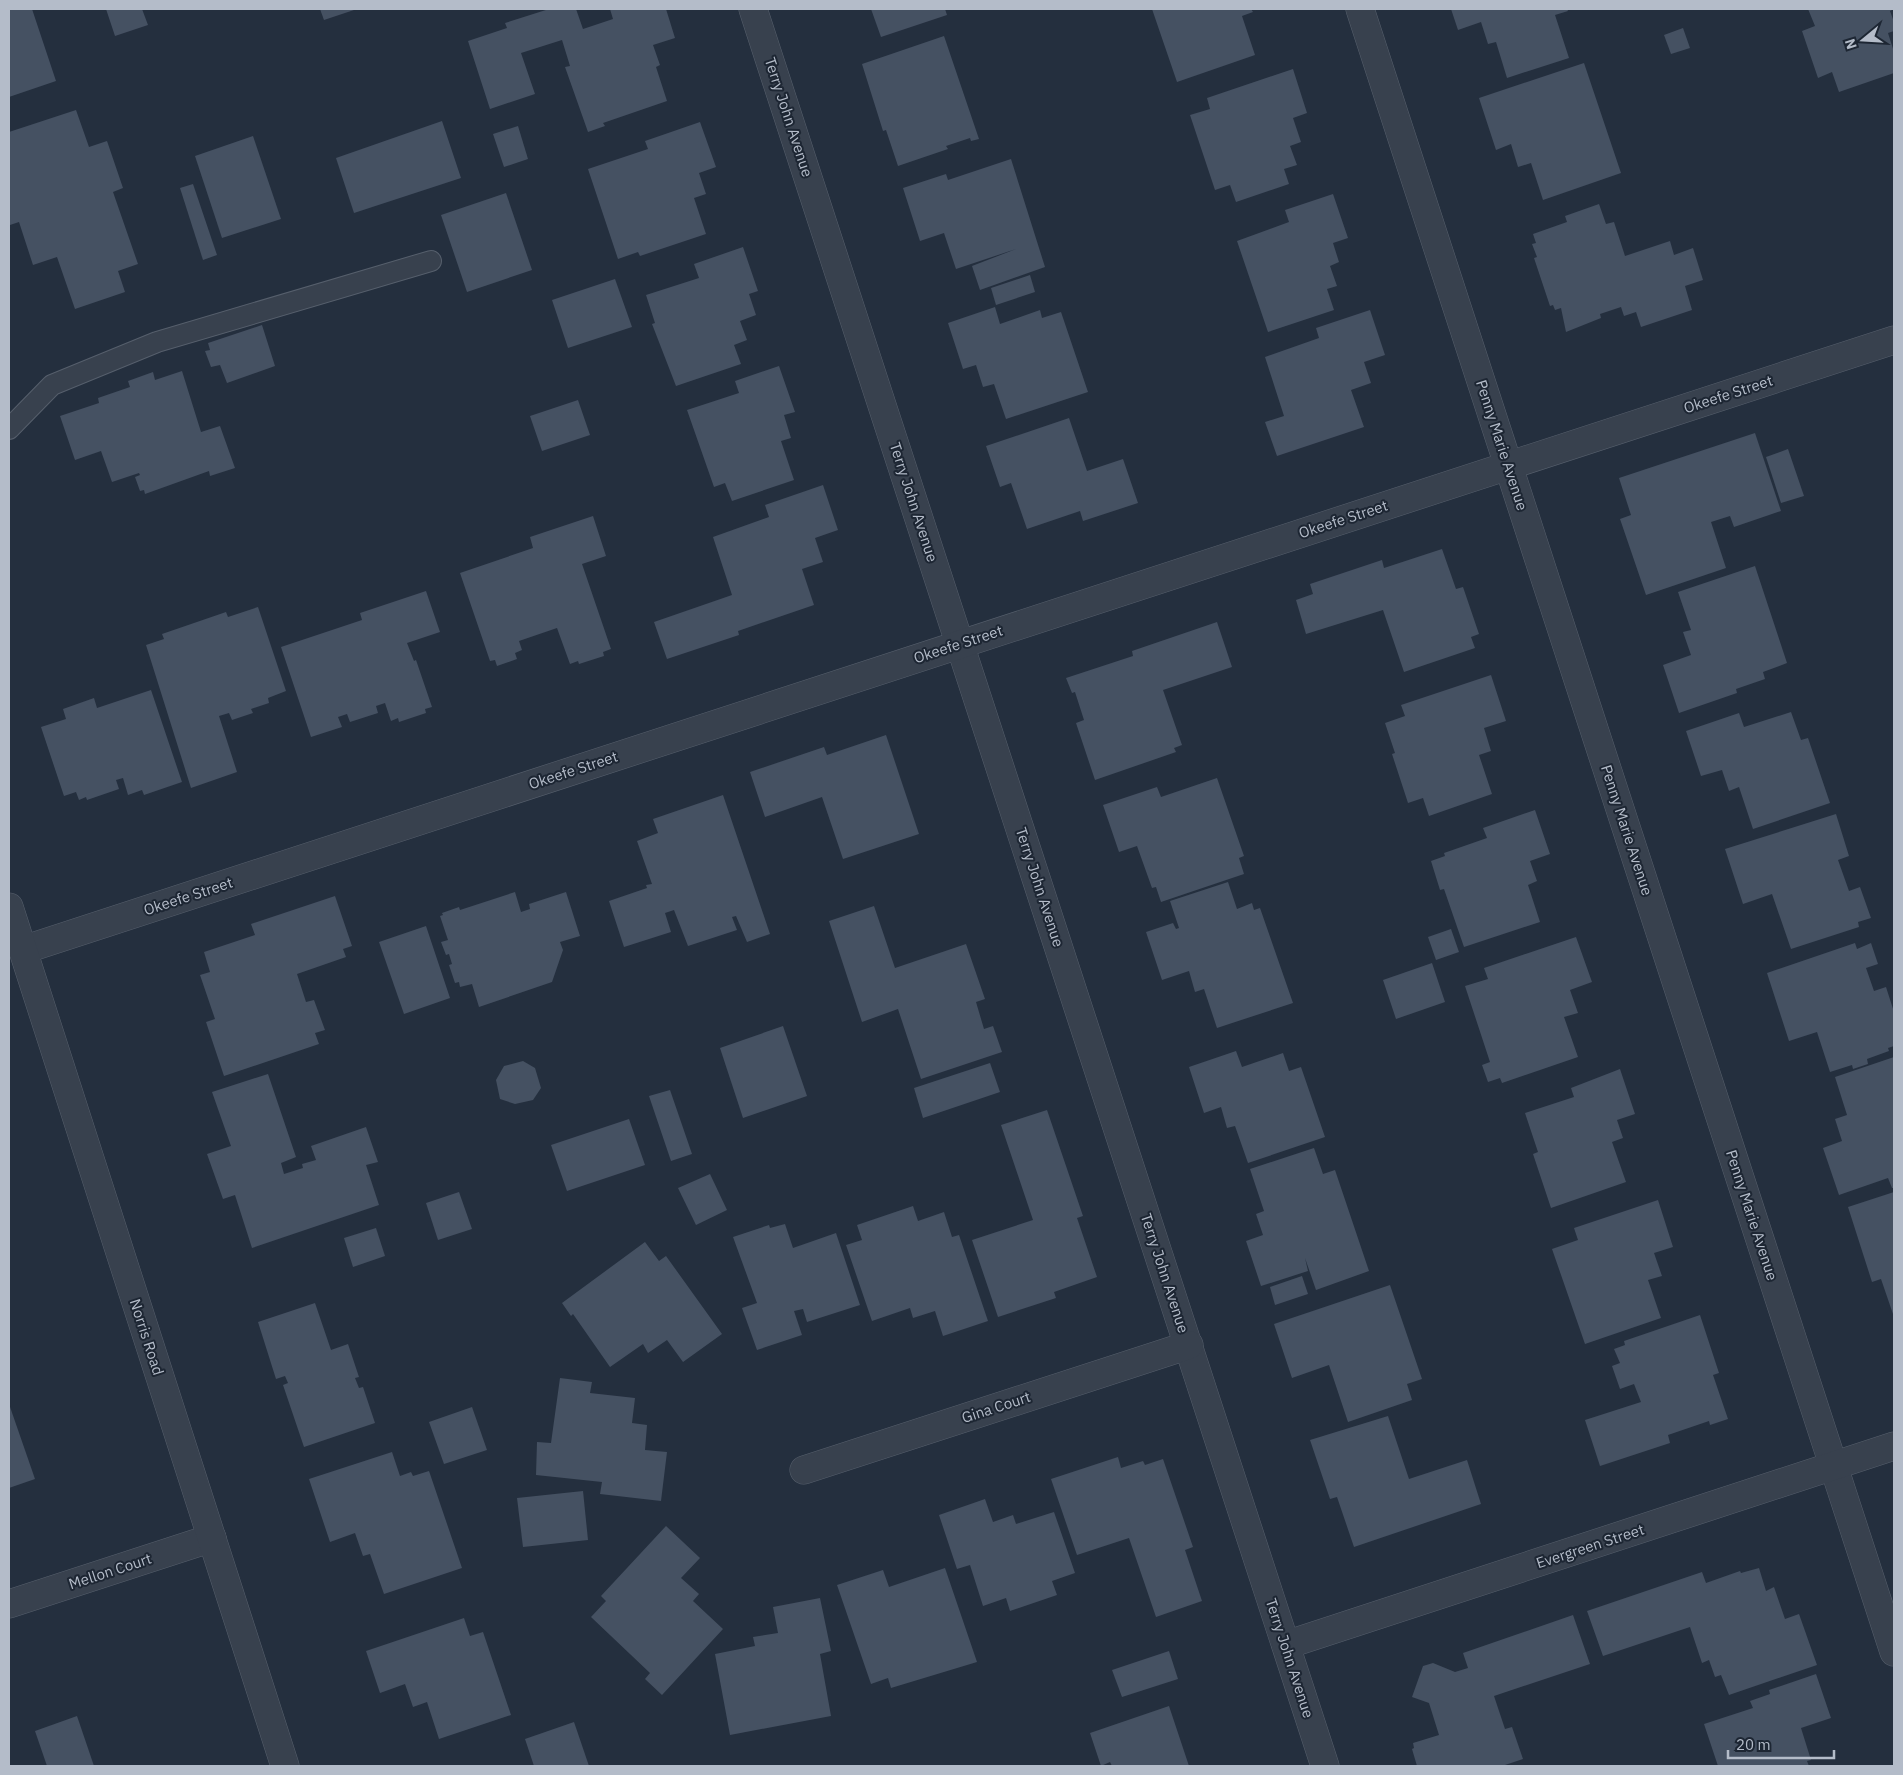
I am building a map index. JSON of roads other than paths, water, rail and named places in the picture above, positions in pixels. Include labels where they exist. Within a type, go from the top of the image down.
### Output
[{"type":"street","name":"Terry John Avenue","points":[[754,9],[1325,1766]]},
{"type":"street","name":"Penny Marie Avenue","points":[[1360,9],[1894,1652]]},
{"type":"street","name":"Okeefe Street","points":[[16,940],[960,644],[1894,340]]},
{"type":"street","name":"Norris Road","points":[[9,907],[16,940],[285,1766]]},
{"type":"street","name":"Gina Court","points":[[804,1470],[1188,1345]]},
{"type":"street","name":"Evergreen Street","points":[[1286,1645],[1894,1446]]},
{"type":"street","name":"Mellon Court","points":[[9,1604],[212,1538]]},
{"type":"lane","points":[[9,429],[52,385],[148,346],[431,261]]}]
